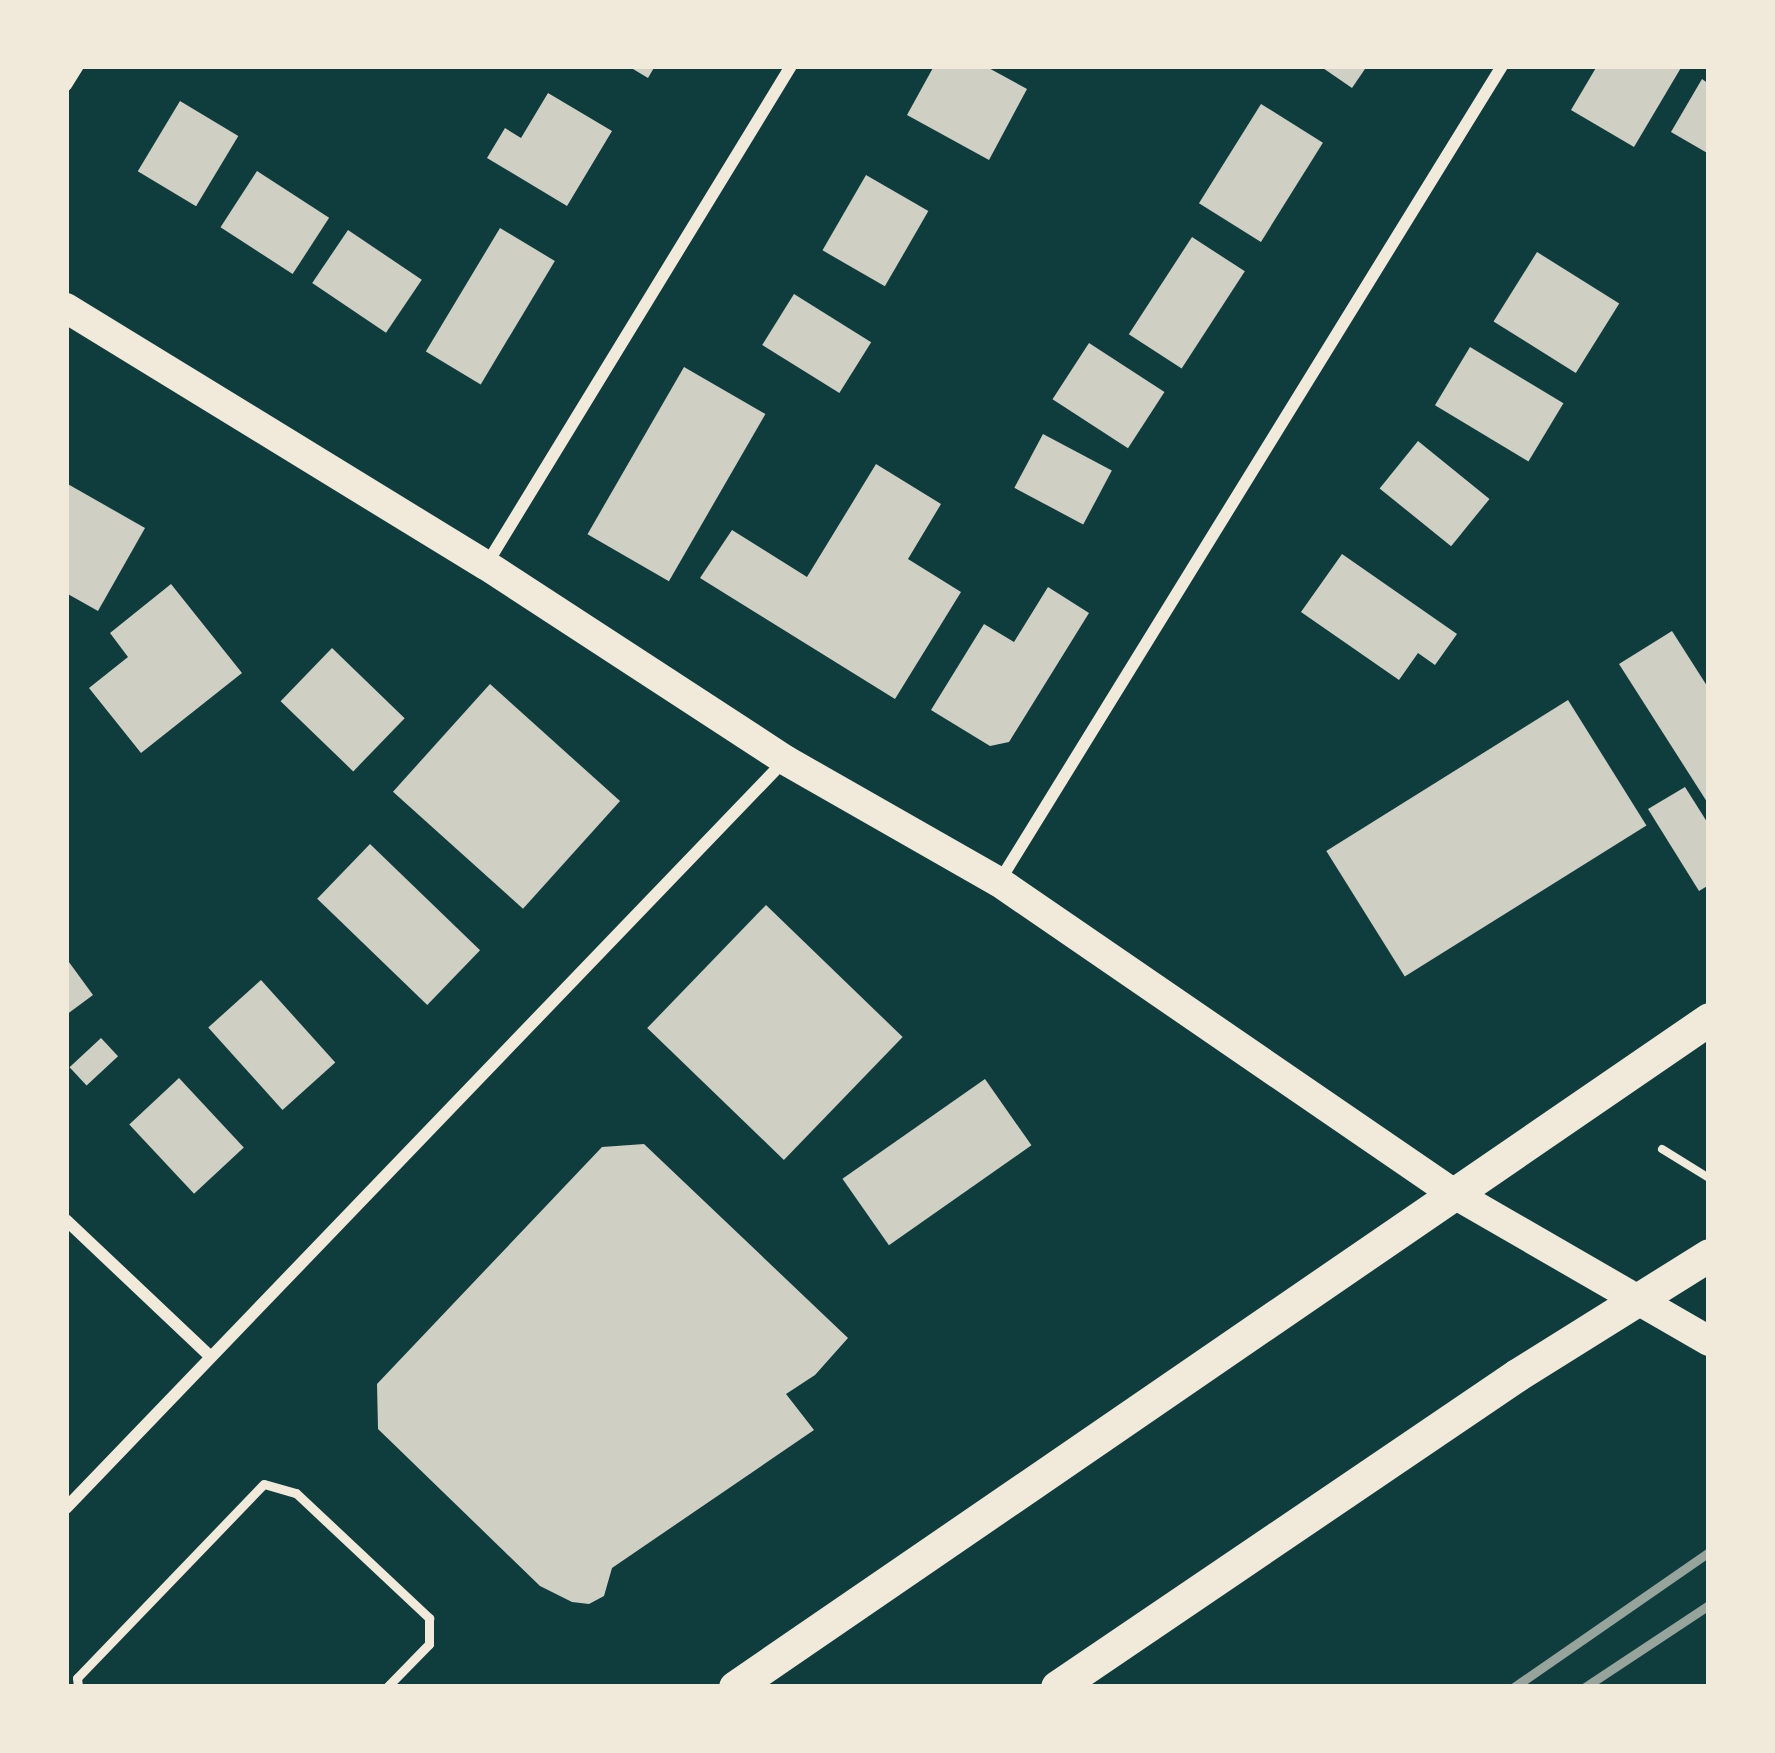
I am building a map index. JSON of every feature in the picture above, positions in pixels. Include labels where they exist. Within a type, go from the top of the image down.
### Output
[{"type":"highway","points":[[735,1687],[1450,1192],[1709,1019]]},
{"type":"highway","points":[[1057,1687],[1517,1375],[1709,1255]]},
{"type":"main road","points":[[66,308],[486,566],[785,760],[999,882],[1450,1192],[1709,1341]]},
{"type":"street","points":[[66,85],[78,66]]},
{"type":"street","points":[[486,566],[791,66]]},
{"type":"street","points":[[999,882],[1502,66]]},
{"type":"street","points":[[66,1508],[785,760]]},
{"type":"street","points":[[66,1220],[209,1355]]},
{"type":"lane","points":[[78,1687],[77,1678],[264,1484],[296,1492],[429,1618],[429,1644],[387,1687]]},
{"type":"path","points":[[1662,1149],[1709,1178]]},
{"type":"building","points":[[628,66],[655,66],[648,78]]},
{"type":"building","points":[[934,66],[985,66],[1027,89],[989,160],[907,115]]},
{"type":"building","points":[[1320,66],[1367,66],[1352,88]]},
{"type":"building","points":[[1597,66],[1682,66],[1634,147],[1571,110]]},
{"type":"building","points":[[1702,79],[1709,84],[1709,154],[1671,132]]},
{"type":"building","points":[[548,93],[612,131],[567,206],[487,158],[505,128],[521,138]]},
{"type":"building","points":[[180,101],[238,136],[196,206],[138,171]]},
{"type":"building","points":[[1261,104],[1323,143],[1261,242],[1199,203]]},
{"type":"building","points":[[257,171],[329,218],[293,274],[221,227]]},
{"type":"building","points":[[866,175],[928,211],[885,286],[822,250]]},
{"type":"building","points":[[500,228],[555,261],[481,384],[426,351]]},
{"type":"building","points":[[348,230],[422,280],[386,333],[312,283]]},
{"type":"building","points":[[1192,237],[1245,271],[1182,369],[1129,334]]},
{"type":"building","points":[[1537,252],[1619,303],[1576,373],[1494,322]]},
{"type":"building","points":[[794,294],[871,342],[839,393],[762,345]]},
{"type":"building","points":[[1089,343],[1164,392],[1128,448],[1053,399]]},
{"type":"building","points":[[1470,347],[1563,403],[1528,461],[1435,405]]},
{"type":"building","points":[[684,367],[765,414],[669,581],[588,534]]},
{"type":"building","points":[[1043,434],[1112,471],[1083,524],[1014,488]]},
{"type":"building","points":[[1418,441],[1489,499],[1451,546],[1380,488]]},
{"type":"building","points":[[876,464],[941,504],[908,559],[961,592],[895,699],[700,578],[732,530],[807,577]]},
{"type":"building","points":[[66,483],[145,528],[98,611],[66,593]]},
{"type":"building","points":[[1342,554],[1457,634],[1435,665],[1418,653],[1399,680],[1301,612]]},
{"type":"building","points":[[171,584],[242,673],[141,753],[89,688],[128,657],[110,633]]},
{"type":"building","points":[[1048,587],[1089,613],[1009,742],[990,746],[931,710],[984,624],[1014,642]]},
{"type":"building","points":[[1672,631],[1709,689],[1709,805],[1619,664]]},
{"type":"building","points":[[332,648],[405,718],[353,771],[281,701]]},
{"type":"building","points":[[490,684],[620,801],[523,909],[393,792]]},
{"type":"building","points":[[1568,700],[1646,826],[1405,977],[1326,851]]},
{"type":"building","points":[[1685,787],[1709,825],[1709,885],[1699,891],[1648,809]]},
{"type":"building","points":[[370,844],[480,950],[427,1005],[317,899]]},
{"type":"building","points":[[766,905],[903,1037],[784,1160],[647,1028]]},
{"type":"building","points":[[66,958],[93,995],[66,1015]]},
{"type":"building","points":[[261,980],[335,1062],[283,1110],[208,1028]]},
{"type":"building","points":[[101,1038],[118,1056],[87,1086],[70,1067]]},
{"type":"building","points":[[179,1078],[244,1147],[194,1194],[129,1124]]},
{"type":"building","points":[[985,1079],[1031,1145],[889,1245],[842,1179]]},
{"type":"building","points":[[644,1144],[848,1338],[815,1375],[786,1394],[814,1430],[612,1568],[604,1596],[589,1604],[572,1602],[540,1586],[378,1429],[377,1384],[602,1147]]},
{"type":"railway","points":[[1514,1687],[1709,1552]]},
{"type":"railway","points":[[1585,1687],[1709,1605]]}]
